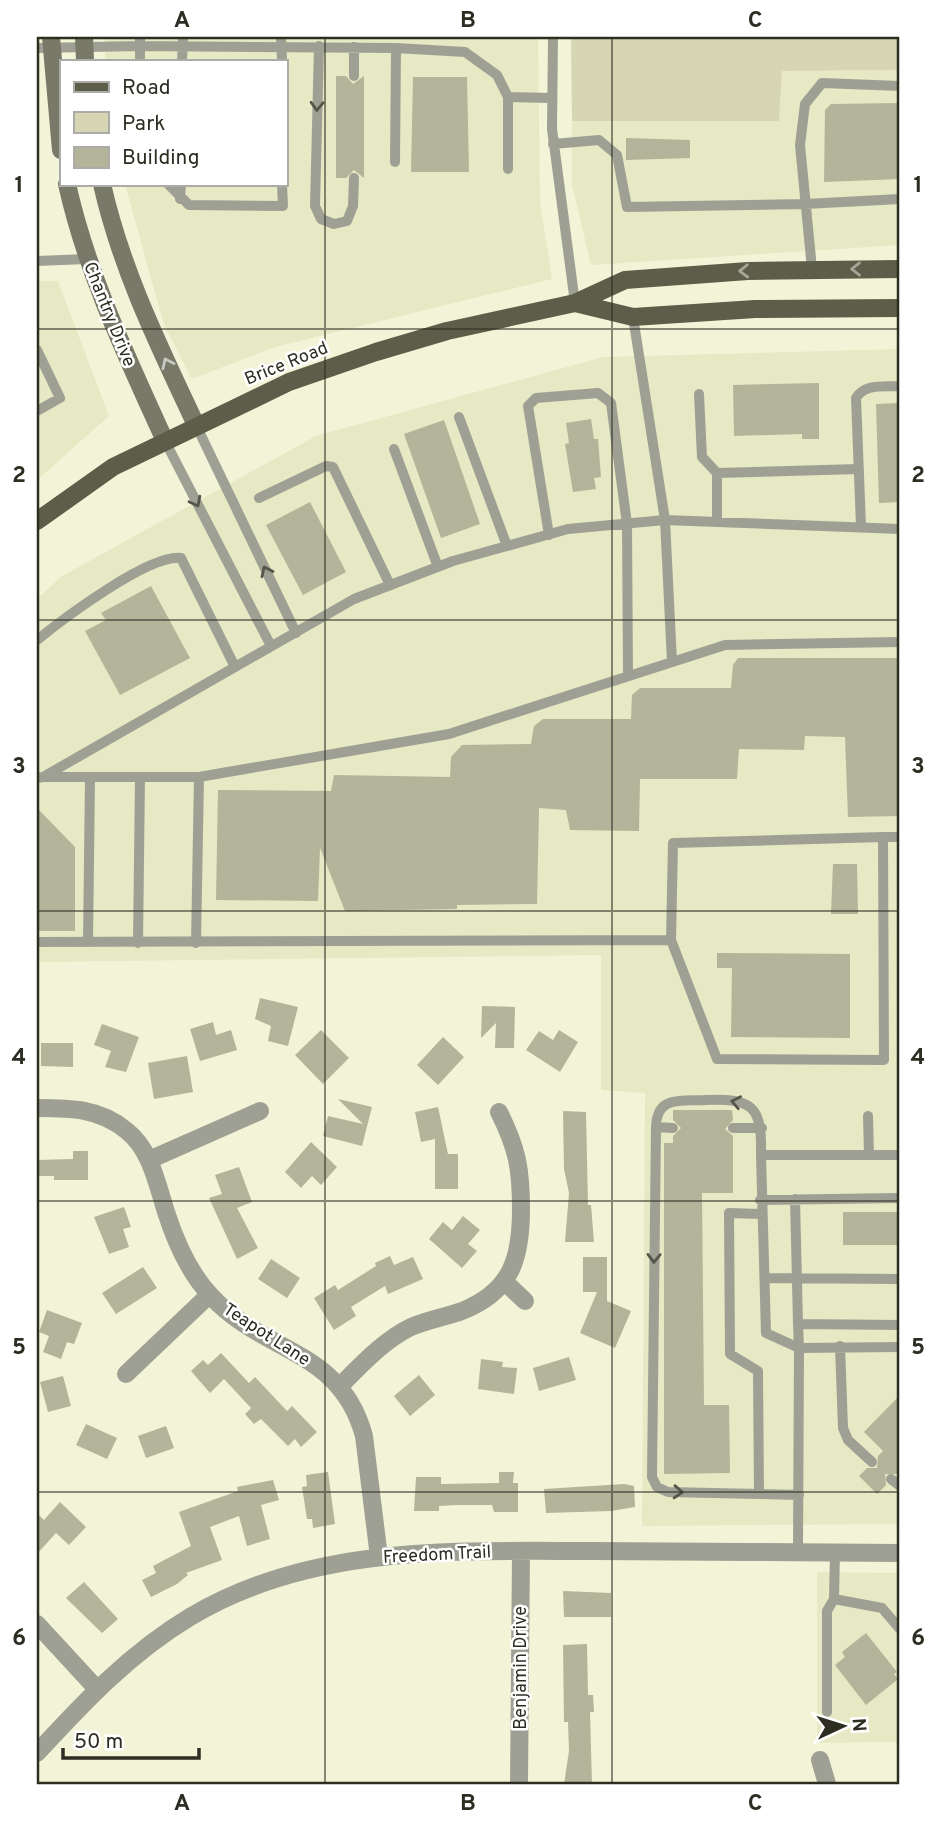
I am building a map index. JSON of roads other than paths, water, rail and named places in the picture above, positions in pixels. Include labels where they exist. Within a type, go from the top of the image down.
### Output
[{"type":"main road","name":"Brice Road","points":[[38,518],[113,467],[289,382],[376,352],[483,323],[575,303],[625,280],[683,274],[900,270]]},
{"type":"main road","name":"Brice Road","points":[[575,303],[633,317],[755,309],[900,308]]},
{"type":"street","points":[[46,44],[60,143]]},
{"type":"street","name":"Chantry Drive","points":[[67,186],[87,258],[113,326],[165,441]]},
{"type":"street","name":"Chantry Drive","points":[[102,186],[117,244],[143,310],[196,425]]},
{"type":"street","name":"Teapot Lane","points":[[37,1108],[87,1110],[104,1115],[129,1132],[149,1160],[180,1246],[209,1295],[224,1309],[314,1364],[341,1385],[359,1416],[364,1436],[379,1557]]},
{"type":"street","points":[[149,1160],[260,1111]]},
{"type":"street","points":[[341,1385],[385,1344],[410,1328],[478,1303],[505,1282],[519,1250],[521,1178],[515,1143],[499,1112]]},
{"type":"street","points":[[505,1282],[525,1301]]},
{"type":"street","points":[[126,1374],[209,1295]]},
{"type":"street","name":"Benjamin Drive","points":[[519,1784],[521,1551]]},
{"type":"street","name":"Freedom Trail","points":[[37,1754],[96,1688],[143,1648],[192,1616],[247,1589],[307,1569],[422,1552],[900,1553]]},
{"type":"street","points":[[37,1624],[96,1688]]},
{"type":"street","points":[[820,1760],[827,1784]]},
{"type":"lane","points":[[553,37],[553,144],[575,303]]},
{"type":"lane","points":[[140,41],[140,60]]},
{"type":"lane","points":[[46,44],[84,48],[140,41],[281,41],[319,46],[339,42],[354,47],[465,52],[498,75],[508,97],[508,169]]},
{"type":"lane","points":[[182,60],[183,41]]},
{"type":"lane","points":[[281,41],[282,60]]},
{"type":"lane","points":[[319,46],[315,206],[321,219],[334,224],[347,221],[353,206],[354,178]]},
{"type":"lane","points":[[354,47],[354,76]]},
{"type":"lane","points":[[395,162],[396,48]]},
{"type":"lane","points":[[812,270],[800,145],[805,104],[822,83],[900,86]]},
{"type":"lane","points":[[508,97],[552,98]]},
{"type":"lane","points":[[553,144],[598,140],[617,155],[626,207],[805,204],[900,199]]},
{"type":"lane","points":[[170,186],[189,205],[283,206],[282,186]]},
{"type":"lane","points":[[180,199],[181,186]]},
{"type":"lane","points":[[37,261],[87,258]]},
{"type":"lane","points":[[633,317],[664,520],[672,662]]},
{"type":"lane","points":[[37,350],[60,398],[37,411]]},
{"type":"lane","points":[[861,526],[856,398],[861,390],[869,387],[900,386]]},
{"type":"lane","points":[[549,535],[528,420],[528,406],[536,398],[598,393],[611,403],[627,523],[628,677]]},
{"type":"lane","points":[[699,394],[702,457],[717,473],[716,521]]},
{"type":"lane","points":[[460,417],[507,546]]},
{"type":"lane","points":[[196,425],[296,633]]},
{"type":"lane","points":[[165,441],[271,646]]},
{"type":"lane","points":[[394,449],[438,567]]},
{"type":"lane","points":[[259,498],[326,466],[333,467],[390,585]]},
{"type":"lane","points":[[717,473],[859,468]]},
{"type":"lane","points":[[40,778],[354,599],[438,567],[507,546],[568,529],[664,520],[900,529]]},
{"type":"lane","points":[[37,640],[74,610],[156,562],[181,558],[235,667]]},
{"type":"lane","points":[[40,778],[199,777],[449,734],[726,645],[900,642]]},
{"type":"lane","points":[[88,942],[90,777]]},
{"type":"lane","points":[[138,943],[140,777]]},
{"type":"lane","points":[[196,943],[199,777]]},
{"type":"lane","points":[[883,837],[884,1060],[717,1059],[671,940],[673,844],[883,837],[900,837]]},
{"type":"lane","points":[[37,942],[671,940]]},
{"type":"lane","points":[[799,1494],[668,1492],[657,1487],[652,1478],[656,1127],[659,1111],[666,1104],[730,1099],[745,1102],[753,1109],[762,1128],[760,1199],[766,1333],[799,1348],[900,1347]]},
{"type":"lane","points":[[868,1116],[869,1155]]},
{"type":"lane","points":[[656,1127],[673,1128]]},
{"type":"lane","points":[[733,1128],[762,1128]]},
{"type":"lane","points":[[761,1155],[900,1155]]},
{"type":"lane","points":[[760,1199],[900,1198]]},
{"type":"lane","points":[[794,1199],[799,1348],[798,1553]]},
{"type":"lane","points":[[759,1494],[758,1371],[730,1354],[729,1213],[761,1213]]},
{"type":"lane","points":[[765,1278],[900,1279]]},
{"type":"lane","points":[[797,1324],[900,1325]]},
{"type":"lane","points":[[840,1346],[843,1428],[848,1440],[872,1462]]},
{"type":"lane","points":[[827,1712],[827,1611],[834,1599],[835,1553]]},
{"type":"lane","points":[[834,1599],[882,1608],[900,1629]]}]
